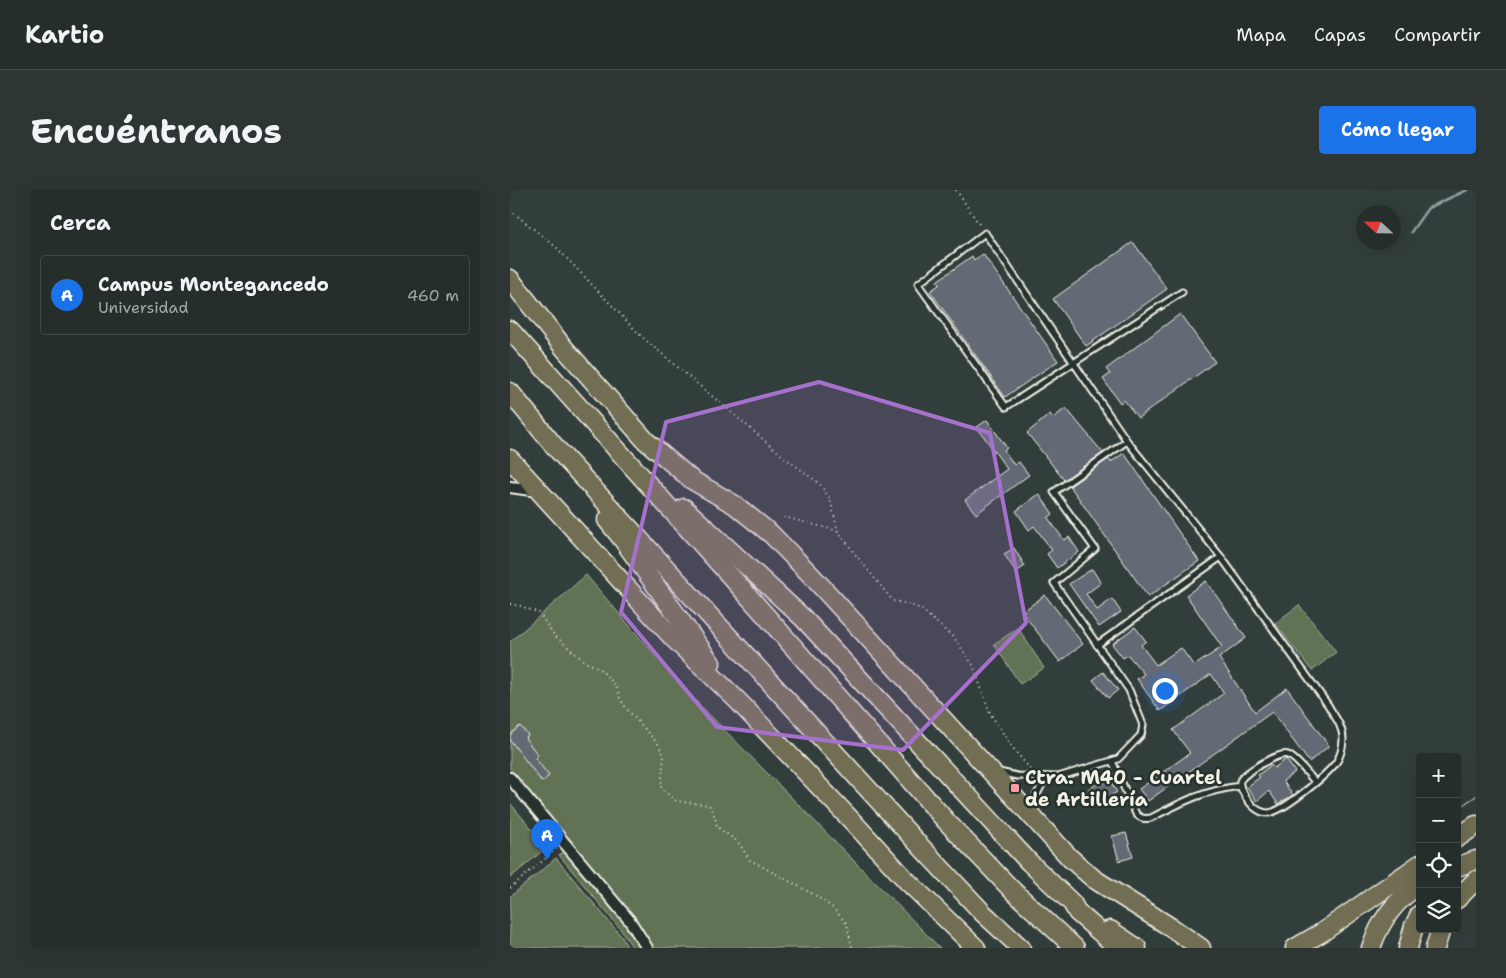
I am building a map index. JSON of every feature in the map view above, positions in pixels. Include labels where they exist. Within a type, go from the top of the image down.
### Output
[{"type":"highway","points":[[510,279],[564,348],[646,441],[692,480],[735,506],[771,534],[1070,858],[1094,879],[1200,948]]},
{"type":"highway","points":[[510,330],[946,822],[1013,891],[1075,948]]},
{"type":"highway","points":[[510,392],[554,446],[915,841],[983,913],[1021,948]]},
{"type":"highway","points":[[590,421],[803,618],[1029,862],[1072,903],[1077,912],[1118,948]]},
{"type":"highway","points":[[554,446],[572,477],[623,540],[738,700]]},
{"type":"highway","points":[[510,458],[672,637],[738,700],[907,880],[976,948]]},
{"type":"highway","points":[[1461,835],[1476,825]]},
{"type":"highway","points":[[1295,948],[1416,867]]},
{"type":"highway","points":[[1461,895],[1476,880]]},
{"type":"highway","points":[[1371,948],[1384,920],[1397,903],[1416,887]]},
{"type":"highway","points":[[1072,903],[1082,906],[1120,938],[1136,948]]},
{"type":"highway","points":[[1408,948],[1416,922]]},
{"type":"highway","points":[[1435,948],[1440,933]]},
{"type":"street","points":[[510,487],[538,491]]},
{"type":"street","points":[[510,778],[630,921],[647,948]]},
{"type":"lane","points":[[1182,292],[1074,363],[1006,407],[918,284],[985,233],[1074,363],[1127,441],[1221,557],[1328,705],[1341,727],[1343,739],[1340,754],[1335,764],[1315,782],[1298,797],[1280,810],[1269,813],[1261,812],[1243,794],[1240,781],[1245,775],[1274,756],[1282,754],[1288,754],[1294,759],[1315,782]]},
{"type":"lane","points":[[988,769],[1017,776],[1058,777],[1118,759],[1141,735],[1144,725],[1130,690],[1054,584],[1095,549],[1054,492],[1127,441]]},
{"type":"lane","points":[[1098,645],[1221,557]]},
{"type":"lane","points":[[1112,761],[1136,814],[1140,818],[1145,819],[1152,818],[1192,797],[1217,789],[1240,786]]},
{"type":"lane","points":[[1031,815],[1035,798],[1046,777]]},
{"type":"path","points":[[956,190],[985,233]]},
{"type":"path","points":[[510,210],[556,247],[642,337],[784,457],[820,484],[830,499],[838,531],[893,601],[920,609],[955,639],[973,665],[990,713],[1012,747],[1036,776]]},
{"type":"path","points":[[784,517],[838,531]]},
{"type":"path","points":[[510,604],[539,613],[554,635],[584,662],[599,668],[616,686],[626,708],[658,744],[664,755],[661,788],[676,801],[709,805],[715,817],[717,827],[738,842],[750,860],[814,894],[833,908],[847,924],[852,948]]},
{"type":"path","points":[[510,888],[560,846]]},
{"type":"highlighted area","points":[[819,382],[990,433],[1026,623],[903,750],[717,727],[621,612],[666,422]]},
{"type":"green space","points":[[586,575],[683,688],[940,948],[651,948],[600,880],[510,769],[510,642]]},
{"type":"green space","points":[[1299,605],[1336,652],[1312,671],[1275,623]]},
{"type":"green space","points":[[1018,628],[1044,668],[1020,684],[994,644]]},
{"type":"green space","points":[[510,803],[547,847],[510,878]]},
{"type":"green space","points":[[565,850],[621,918],[641,948],[633,948],[621,930],[559,855]]},
{"type":"green space","points":[[556,858],[621,936],[628,948],[510,948],[510,897]]},
{"type":"building","points":[[1133,242],[1167,289],[1086,346],[1053,299]]},
{"type":"building","points":[[983,254],[1058,361],[1005,397],[930,291],[939,285],[937,281],[972,256],[974,260]]},
{"type":"building","points":[[1180,314],[1215,362],[1138,418],[1124,400],[1120,403],[1103,379],[1110,374],[1106,369]]},
{"type":"building","points":[[1066,408],[1103,453],[1064,480],[1027,433],[1050,414],[1053,418]]},
{"type":"building","points":[[987,420],[1007,448],[1004,450],[1014,465],[1019,462],[1029,475],[976,514],[965,500],[1007,469],[977,427]]},
{"type":"building","points":[[1124,453],[1199,561],[1148,597],[1070,486],[1108,459],[1111,462]]},
{"type":"building","points":[[1039,494],[1053,514],[1048,518],[1064,540],[1069,537],[1079,552],[1057,568],[1047,554],[1052,550],[1034,526],[1029,530],[1016,511]]},
{"type":"building","points":[[1014,548],[1025,566],[1016,572],[1004,554]]},
{"type":"building","points":[[1092,569],[1101,583],[1086,594],[1097,610],[1112,599],[1121,612],[1099,627],[1069,584]]},
{"type":"building","points":[[1206,581],[1246,638],[1219,658],[1255,712],[1287,688],[1329,746],[1309,762],[1272,712],[1148,801],[1139,789],[1190,753],[1173,730],[1224,693],[1211,674],[1160,711],[1137,679],[1144,674],[1128,655],[1123,658],[1112,644],[1135,627],[1146,641],[1141,645],[1156,665],[1181,648],[1194,666],[1222,647],[1186,595]]},
{"type":"building","points":[[1045,595],[1083,644],[1060,662],[1022,612]]},
{"type":"building","points":[[1103,672],[1118,690],[1108,698],[1093,680]]},
{"type":"building","points":[[520,726],[528,735],[525,738],[538,755],[535,758],[549,776],[542,782],[510,740],[510,735]]},
{"type":"building","points":[[1286,759],[1295,772],[1283,781],[1293,795],[1278,804],[1269,791],[1257,801],[1247,787],[1271,765],[1274,768]]},
{"type":"building","points":[[1110,780],[1117,792],[1093,806],[1086,793],[1090,792],[1088,789],[1102,781],[1104,783]]},
{"type":"building","points":[[1126,833],[1133,857],[1119,861],[1112,836]]},
{"type":"waterway","points":[[1411,232],[1428,208],[1467,190]]},
{"type":"tram line","points":[[1461,806],[1476,796]]},
{"type":"place","name":"Ctra. M40 - Cuartel de Artillería","points":[[1015,788]]},
{"type":"place","name":"Campus Montegancedo","points":[[547,860]]}]
